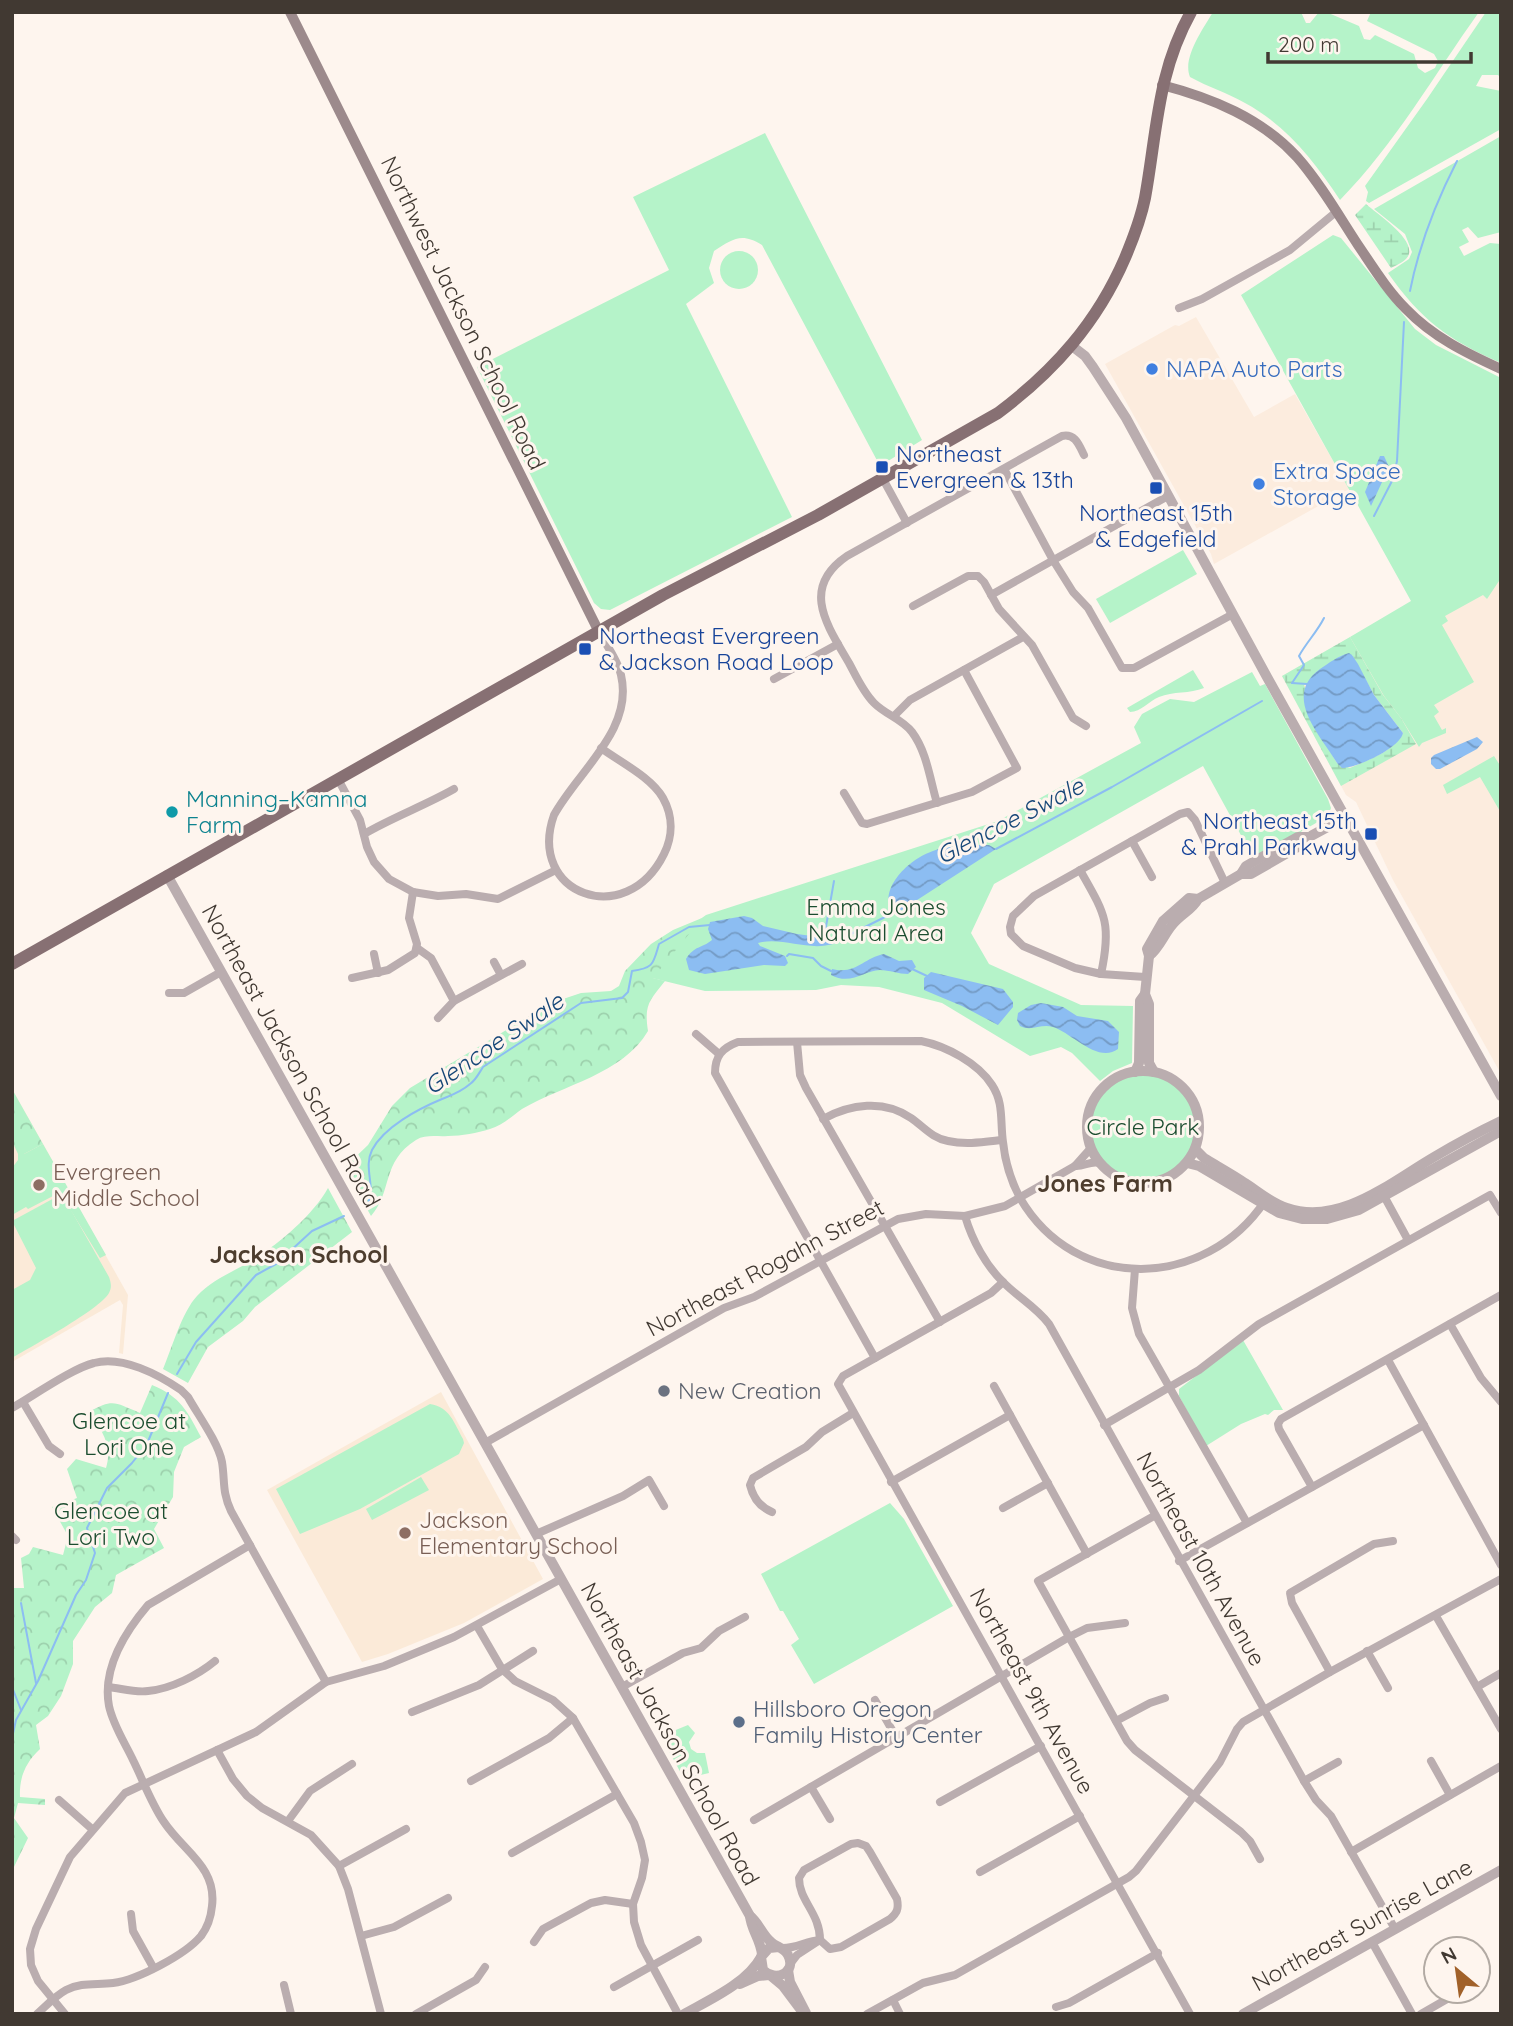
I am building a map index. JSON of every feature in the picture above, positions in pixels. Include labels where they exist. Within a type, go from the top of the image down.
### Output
[{"type":"main road","name":"Northwest Jackson School Road","points":[[290,12],[599,632]]},
{"type":"main road","points":[[12,964],[599,632],[883,479],[998,413],[1033,386],[1072,346],[1091,321],[1117,277],[1145,201],[1162,85],[1172,52],[1191,12]]},
{"type":"main road","points":[[1162,85],[1216,102],[1243,115],[1266,131],[1297,158],[1389,289],[1414,317],[1454,346],[1501,369]]},
{"type":"street","points":[[1179,308],[1202,299],[1290,250],[1336,212]]},
{"type":"street","points":[[1072,346],[1085,356],[1106,385],[1501,1096]]},
{"type":"street","points":[[937,803],[921,747],[905,724],[875,704],[866,693],[838,644],[820,603],[823,582],[828,573],[847,556],[1066,435],[1076,441],[1084,455]]},
{"type":"street","points":[[1004,469],[1053,560],[1073,592],[1088,608],[1120,666],[1125,669],[1134,668],[1233,614]]},
{"type":"street","points":[[883,479],[907,523]]},
{"type":"street","points":[[990,595],[1168,496]]},
{"type":"street","points":[[914,606],[968,576],[978,576],[999,610],[1032,645],[1073,718],[1086,726]]},
{"type":"street","points":[[599,632],[621,671],[624,690],[622,709],[616,726],[554,815],[548,830],[548,849],[556,870],[564,880],[588,894],[606,897],[624,894],[641,885],[670,843],[671,827],[662,796],[648,782],[601,748]]},
{"type":"street","points":[[894,716],[910,700],[1023,637]]},
{"type":"street","points":[[774,679],[838,644]]},
{"type":"street","points":[[844,793],[862,823],[872,822],[982,788],[1017,768],[964,670]]},
{"type":"street","points":[[338,779],[360,820],[371,857],[382,872],[413,892],[438,896],[466,894],[498,899],[556,870]]},
{"type":"street","points":[[364,834],[394,817],[415,811],[454,789]]},
{"type":"street","points":[[1145,977],[1101,974],[1075,968],[1023,946],[1011,934],[1013,916],[1022,905],[1080,870],[1188,812],[1195,820],[1225,883]]},
{"type":"street","points":[[1154,1072],[1149,1063],[1149,1004],[1145,994],[1149,956],[1147,948],[1169,913],[1189,898],[1198,899],[1241,874],[1251,874],[1346,817]]},
{"type":"street","points":[[1132,841],[1152,877]]},
{"type":"street","points":[[1080,870],[1103,910],[1108,928],[1101,974]]},
{"type":"street","name":"Northeast Jackson School Road","points":[[167,875],[750,1916],[757,1922],[765,1937],[780,1948]]},
{"type":"street","points":[[413,892],[409,918],[419,951],[429,956],[454,1001]]},
{"type":"street","points":[[352,978],[361,974],[378,973],[419,951]]},
{"type":"street","points":[[374,954],[378,973]]},
{"type":"street","points":[[494,962],[501,975]]},
{"type":"street","points":[[438,1018],[454,1001],[522,964]]},
{"type":"street","points":[[169,993],[184,993],[221,972]]},
{"type":"street","points":[[1135,1072],[1139,1063],[1140,1000],[1145,994]]},
{"type":"street","points":[[696,1034],[719,1054]]},
{"type":"street","points":[[1003,1282],[991,1293],[875,1358],[715,1073],[719,1054],[725,1047],[738,1042],[921,1041],[942,1046],[974,1067],[994,1087],[1002,1111],[1002,1140],[1009,1170],[1020,1198],[1041,1225],[1065,1246],[1099,1262],[1135,1269],[1173,1266],[1205,1255],[1230,1240],[1245,1226],[1264,1201]]},
{"type":"street","points":[[797,1042],[800,1075],[883,1226],[940,1322]]},
{"type":"street","points":[[1135,1072],[1154,1072],[1178,1083],[1191,1098],[1199,1123],[1195,1149],[1186,1163],[1166,1179],[1140,1183],[1121,1178],[1100,1163],[1091,1148],[1088,1123],[1095,1100],[1112,1082],[1135,1072]]},
{"type":"street","points":[[823,1119],[854,1106],[870,1105],[887,1108],[910,1118],[925,1132],[946,1141],[968,1144],[1002,1140]]},
{"type":"street","points":[[1195,1149],[1264,1201],[1309,1212],[1348,1206],[1501,1121]]},
{"type":"street","points":[[1186,1163],[1199,1166],[1295,1218],[1318,1219],[1353,1212],[1501,1131]]},
{"type":"street","points":[[919,1142],[925,1132]]},
{"type":"street","name":"Northeast Rogahn Street","points":[[485,1443],[724,1308],[754,1297],[883,1226],[914,1215],[965,1216],[996,1209],[1074,1166],[1091,1148]]},
{"type":"street","name":"Northeast Rogahn Street","points":[[1074,1166],[1100,1163]]},
{"type":"street","points":[[1104,1426],[1199,1370],[1259,1324],[1490,1195],[1501,1213]]},
{"type":"street","points":[[1384,1196],[1408,1240]]},
{"type":"street","name":"Northeast 10th Avenue","points":[[965,1216],[978,1247],[1003,1282],[1038,1311],[1049,1324],[1304,1781],[1316,1800],[1331,1816],[1395,1929]]},
{"type":"street","points":[[1135,1269],[1132,1308],[1134,1322],[1247,1523]]},
{"type":"street","points":[[1312,1487],[1278,1424],[1286,1416],[1501,1295]]},
{"type":"street","points":[[1450,1324],[1475,1368],[1501,1402]]},
{"type":"street","name":"Northeast 9th Avenue","points":[[875,1358],[840,1379],[839,1388],[1190,2014]]},
{"type":"street","points":[[1388,1360],[1501,1565]]},
{"type":"street","points":[[12,1408],[94,1363],[127,1364],[167,1382],[188,1397],[222,1461],[224,1496],[326,1682]]},
{"type":"street","points":[[1491,1388],[1501,1382]]},
{"type":"street","points":[[994,1386],[1087,1554]]},
{"type":"street","points":[[23,1402],[49,1446],[60,1454]]},
{"type":"street","points":[[772,1512],[762,1507],[753,1494],[750,1485],[753,1478],[806,1447],[824,1430],[853,1413]]},
{"type":"street","points":[[891,1482],[1010,1415]]},
{"type":"street","points":[[1179,1561],[1424,1425]]},
{"type":"street","points":[[536,1534],[623,1496],[649,1480],[664,1506]]},
{"type":"street","points":[[1003,1508],[1048,1483]]},
{"type":"street","points":[[1154,1516],[1038,1581],[1116,1721],[1135,1749],[1241,1832],[1260,1859]]},
{"type":"street","points":[[1330,1672],[1292,1603],[1290,1593],[1374,1544],[1393,1541]]},
{"type":"street","points":[[37,2014],[66,1990],[83,1984],[131,1979],[187,1948],[202,1934],[212,1910],[213,1891],[208,1874],[162,1820],[109,1707],[108,1687],[114,1658],[138,1616],[148,1605],[250,1545]]},
{"type":"street","points":[[65,2014],[38,1981],[31,1965],[30,1949],[61,1872],[92,1829],[125,1793],[256,1732],[326,1682],[384,1666],[477,1626],[561,1579]]},
{"type":"street","points":[[867,2014],[923,1983],[955,1975],[1136,1871],[1220,1762],[1237,1728],[1249,1717],[1501,1579]]},
{"type":"street","points":[[1436,1616],[1501,1729]]},
{"type":"street","points":[[622,1687],[683,1653],[701,1648],[719,1631],[745,1617]]},
{"type":"street","points":[[754,1820],[1069,1637],[1087,1628],[1125,1623]]},
{"type":"street","points":[[477,1626],[502,1669],[516,1681],[563,1707],[573,1718],[634,1823],[645,1860],[633,1904],[634,1922],[641,1945],[678,2014]]},
{"type":"street","points":[[412,1712],[479,1685],[533,1651]]},
{"type":"street","points":[[1367,1651],[1388,1688]]},
{"type":"street","points":[[108,1687],[147,1692],[170,1686],[205,1670],[215,1661]]},
{"type":"street","points":[[1477,1687],[1501,1673]]},
{"type":"street","points":[[1116,1721],[1165,1698]]},
{"type":"street","points":[[875,1700],[896,1737]]},
{"type":"street","points":[[471,1781],[549,1738],[573,1718]]},
{"type":"street","points":[[940,1802],[1041,1746]]},
{"type":"street","points":[[217,1750],[233,1779],[247,1796],[262,1808],[311,1835],[339,1867],[348,1889],[381,2014]]},
{"type":"street","points":[[1431,1761],[1450,1795]]},
{"type":"street","points":[[1304,1781],[1338,1762]]},
{"type":"street","points":[[288,1821],[310,1791],[352,1764]]},
{"type":"street","points":[[1350,1852],[1501,1766]]},
{"type":"street","points":[[811,1787],[830,1819]]},
{"type":"street","points":[[512,1853],[617,1794]]},
{"type":"street","points":[[59,1800],[92,1829]]},
{"type":"street","points":[[980,1872],[1080,1816]]},
{"type":"street","points":[[339,1867],[406,1829]]},
{"type":"street","points":[[851,1844],[862,1844],[870,1852],[897,1899],[896,1914],[836,1949],[824,1946],[820,1940],[818,1923],[800,1889],[801,1874],[851,1844]]},
{"type":"street","name":"Northeast Sunrise Lane","points":[[1243,2014],[1501,1870]]},
{"type":"street","points":[[360,1937],[394,1927],[448,1898]]},
{"type":"street","points":[[534,1942],[543,1929],[591,1902],[605,1900],[633,1904]]},
{"type":"street","points":[[131,1914],[133,1931],[153,1967]]},
{"type":"street","name":"Northeast Jackson School Road","points":[[750,1916],[750,1925],[759,1941],[762,1956]]},
{"type":"street","points":[[614,1987],[698,1940]]},
{"type":"street","points":[[733,1986],[754,1968],[769,1948],[793,1948],[809,1941],[820,1940]]},
{"type":"street","points":[[684,2014],[733,1986],[758,1976],[780,1976],[797,1955],[820,1940]]},
{"type":"street","points":[[1372,1942],[1412,2014]]},
{"type":"street","points":[[780,1948],[788,1955],[790,1982],[803,2004],[805,2014]]},
{"type":"street","points":[[1056,2007],[1069,2003],[1158,1953]]},
{"type":"street","points":[[762,1956],[763,1970],[783,1986],[805,2014]]},
{"type":"street","points":[[416,2014],[476,1980],[485,1967]]},
{"type":"street","points":[[284,1985],[290,2014]]},
{"type":"street","points":[[892,2000],[900,2014]]},
{"type":"street","points":[[1421,2014],[1437,2005]]},
{"type":"shaded area","name":"Extra Space Storage","points":[[1196,317],[1254,417],[1295,394],[1349,489],[1214,564],[1211,554],[1105,364],[1175,325],[1179,326]]},
{"type":"shaded area","points":[[1501,552],[1501,1074],[1393,880],[1356,802],[1346,795],[1282,676]]},
{"type":"shaded area","name":"Evergreen Middle School","points":[[12,1089],[128,1295],[123,1354],[119,1353],[123,1305],[120,1300],[12,1362]]},
{"type":"shaded area","name":"Jackson Elementary School","points":[[441,1392],[543,1579],[464,1623],[362,1662],[267,1490]]},
{"type":"green space","points":[[1213,12],[1301,12],[1306,23],[1310,23],[1319,12],[1326,12],[1359,26],[1364,39],[1370,40],[1375,35],[1414,54],[1418,68],[1425,73],[1435,68],[1438,61],[1434,54],[1367,21],[1371,12],[1479,12],[1379,156],[1340,200],[1310,158],[1274,122],[1238,99],[1190,77],[1188,69],[1191,53]]},
{"type":"green space","points":[[1486,12],[1501,12],[1501,78],[1498,75],[1482,75],[1476,86],[1501,91],[1501,129],[1369,203],[1366,201],[1368,192],[1365,186]]},
{"type":"green space","points":[[765,133],[922,440],[880,466],[762,245],[743,238],[727,243],[714,251],[709,268],[714,283],[686,304],[792,517],[610,610],[601,609],[594,603],[477,367],[669,270],[633,197]]},
{"type":"green space","points":[[1501,136],[1501,232],[1478,238],[1468,227],[1462,230],[1469,242],[1459,247],[1464,256],[1490,243],[1501,244],[1501,363],[1451,337],[1412,304],[1388,273],[1409,259],[1412,252],[1405,234],[1374,209]]},
{"type":"green space","points":[[1366,204],[1400,233],[1409,247],[1406,259],[1391,268],[1355,215]]},
{"type":"green space","points":[[1333,235],[1341,238],[1415,329],[1436,345],[1501,378],[1501,578],[1487,599],[1483,595],[1445,616],[1448,621],[1442,625],[1474,682],[1434,705],[1439,712],[1434,716],[1442,730],[1446,728],[1446,733],[1422,743],[1419,747],[1384,696],[1350,637],[1411,601],[1241,295]]},
{"type":"green space","points":[[739,251],[752,257],[758,270],[752,283],[739,289],[726,283],[720,270],[726,257]]},
{"type":"green space","points":[[1183,550],[1197,574],[1110,623],[1096,599]]},
{"type":"green space","points":[[1350,637],[1383,695],[1416,744],[1341,786],[1282,676]],"holes":[[[1352,655],[1374,695],[1403,733],[1393,746],[1372,758],[1350,768],[1337,763],[1328,748],[1304,685]]]},
{"type":"green space","points":[[1193,670],[1204,688],[1164,695],[1134,712],[1127,708]]},
{"type":"green space","name":"Emma Jones Natural Area","points":[[1252,672],[1260,686],[1265,684],[1328,799],[1331,808],[1328,816],[1254,859],[1203,766],[994,884],[971,933],[989,964],[1081,1005],[1133,1006],[1132,1063],[1113,1071],[1100,1081],[1072,1053],[1061,1047],[1030,1056],[942,1003],[879,987],[841,985],[816,990],[705,991],[652,978],[706,915],[998,821],[1141,743],[1134,727],[1142,714],[1170,699],[1194,702]]},
{"type":"green space","points":[[1494,756],[1501,767],[1501,813],[1480,777],[1447,794],[1443,785]]},
{"type":"green space","points":[[702,918],[653,978],[665,981],[649,1004],[648,1031],[624,1058],[591,1077],[522,1109],[494,1128],[453,1136],[428,1136],[416,1140],[397,1158],[378,1206],[371,1216],[344,1168],[368,1145],[392,1106],[410,1088],[551,1003],[581,993],[611,991],[619,986],[625,971],[651,944],[673,930]]},
{"type":"green space","name":"Circle Park","points":[[1143,1075],[1163,1079],[1180,1090],[1191,1107],[1195,1127],[1191,1147],[1180,1164],[1163,1175],[1143,1179],[1123,1175],[1106,1164],[1095,1147],[1091,1127],[1095,1107],[1106,1090],[1123,1079]]},
{"type":"green space","points":[[12,1089],[43,1144],[24,1154],[18,1154],[12,1141]]},
{"type":"green space","points":[[43,1144],[106,1255],[100,1258],[62,1196],[55,1195],[12,1215],[12,1168],[18,1160],[18,1154],[24,1154]]},
{"type":"green space","points":[[328,1188],[352,1232],[208,1347],[188,1383],[163,1369],[182,1321],[197,1296],[214,1282],[280,1241],[312,1210]]},
{"type":"green space","points":[[58,1196],[67,1203],[109,1277],[111,1289],[92,1309],[12,1358],[12,1290],[30,1280],[36,1268],[12,1221]]},
{"type":"green space","points":[[1243,1340],[1283,1410],[1274,1410],[1268,1415],[1241,1424],[1206,1446],[1179,1396],[1179,1389]]},
{"type":"green space","points":[[152,1385],[177,1400],[201,1437],[184,1447],[174,1472],[173,1497],[154,1529],[164,1548],[116,1575],[112,1593],[95,1607],[73,1641],[73,1664],[61,1696],[48,1716],[36,1725],[40,1749],[24,1770],[20,1797],[45,1799],[45,1805],[18,1803],[14,1818],[28,1838],[12,1871],[12,1588],[24,1588],[21,1558],[29,1554],[33,1547],[63,1555],[68,1536],[52,1507],[77,1498],[67,1469],[76,1459],[106,1468],[107,1445],[89,1412],[114,1404],[140,1413]]},
{"type":"green space","points":[[430,1404],[442,1408],[454,1422],[464,1443],[459,1454],[360,1509],[300,1534],[276,1489]]},
{"type":"green space","points":[[421,1477],[429,1490],[372,1520],[366,1509]]},
{"type":"green space","points":[[890,1503],[904,1519],[953,1606],[814,1684],[791,1645],[799,1639],[783,1611],[780,1611],[761,1574]]},
{"type":"green space","points":[[688,1725],[695,1733],[689,1742],[691,1749],[697,1753],[705,1753],[709,1773],[684,1779],[661,1736]]},
{"type":"water","points":[[1380,456],[1384,456],[1389,467],[1371,506],[1365,492]]},
{"type":"water","points":[[1349,653],[1358,664],[1374,695],[1403,733],[1386,751],[1357,765],[1342,768],[1308,716],[1304,691],[1309,680],[1320,669]]},
{"type":"water","points":[[1477,737],[1483,742],[1477,749],[1440,769],[1431,764],[1434,755]]},
{"type":"water","points":[[967,845],[989,845],[996,849],[897,913],[893,913],[889,895],[904,869],[933,851]]},
{"type":"water","points":[[744,916],[763,926],[797,934],[827,938],[851,934],[828,945],[769,941],[758,943],[785,956],[788,963],[785,966],[764,965],[705,974],[689,970],[686,959],[689,955],[712,940],[708,929],[710,922]]},
{"type":"water","points":[[884,954],[899,961],[912,960],[916,967],[908,974],[880,970],[845,979],[831,975],[832,969],[847,970]]},
{"type":"water","points":[[931,972],[1003,989],[1013,1002],[1013,1007],[998,1025],[924,990],[924,978]]},
{"type":"water","points":[[1041,1003],[1063,1007],[1077,1016],[1108,1021],[1119,1032],[1118,1049],[1102,1053],[1053,1027],[1020,1026],[1018,1013],[1031,1005]]},
{"type":"waterway","name":"Glencoe Swale","points":[[1410,291],[1429,224],[1457,161]]},
{"type":"waterway","name":"Glencoe Swale","points":[[1374,516],[1393,479],[1397,461],[1404,322]]},
{"type":"waterway","name":"Glencoe Swale","points":[[1292,683],[1304,665],[1299,656],[1324,618]]},
{"type":"waterway","points":[[1292,683],[1307,684]]},
{"type":"waterway","name":"Glencoe Swale","points":[[996,849],[1112,787],[1262,701]]},
{"type":"waterway","points":[[824,938],[834,881]]},
{"type":"waterway","name":"Glencoe Swale","points":[[851,934],[893,913]]},
{"type":"waterway","name":"Glencoe Swale","points":[[368,1203],[372,1150],[393,1126],[463,1089],[483,1067],[581,1003],[622,998],[628,992],[632,971],[652,964],[659,944],[689,927],[710,925]]},
{"type":"waterway","points":[[787,956],[789,954],[813,958],[831,971]]},
{"type":"waterway","points":[[910,968],[927,976]]},
{"type":"waterway","name":"Glencoe Swale","points":[[177,1374],[196,1342],[256,1275],[276,1264],[312,1231],[344,1216]]},
{"type":"waterway","name":"Glencoe Swale","points":[[12,1738],[16,1720],[38,1681],[76,1595],[86,1580],[95,1553],[87,1528],[107,1488],[147,1444],[168,1393]]},
{"type":"waterway","points":[[21,1603],[36,1683]]},
{"type":"waterway","points":[[12,1687],[21,1710]]},
{"type":"place","name":"NAPA Auto Parts","points":[[1152,369]]},
{"type":"place","name":"Northeast Evergreen & 13th","points":[[882,467]]},
{"type":"place","name":"Extra Space Storage","points":[[1259,484]]},
{"type":"place","name":"Northeast 15th & Edgefield","points":[[1156,488]]},
{"type":"place","name":"Northeast Evergreen & Jackson Road Loop","points":[[585,649]]},
{"type":"place","name":"Manning–Kamna Farm","points":[[172,812]]},
{"type":"place","name":"Northeast 15th & Prahl Parkway","points":[[1371,834]]},
{"type":"place","name":"Evergreen Middle School","points":[[39,1185]]},
{"type":"place","name":"New Creation","points":[[664,1391]]},
{"type":"place","name":"Jackson Elementary School","points":[[405,1533]]},
{"type":"place","name":"Hillsboro Oregon Family History Center","points":[[739,1722]]},
{"type":"district","name":"Jones Farm","points":[[1105,1184]]},
{"type":"district","name":"Jackson School","points":[[299,1255]]},
{"type":"park label","name":"Glencoe at Lori One","points":[[129,1434]]},
{"type":"park label","name":"Glencoe at Lori Two","points":[[111,1524]]}]
